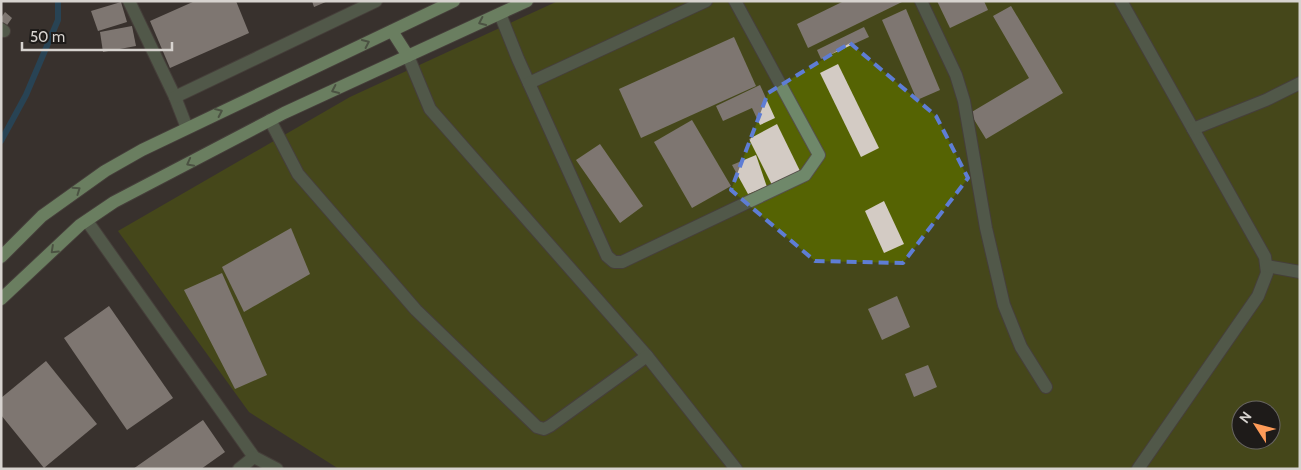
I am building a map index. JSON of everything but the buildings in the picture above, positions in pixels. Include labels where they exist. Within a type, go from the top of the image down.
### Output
[{"type":"main road","points":[[1,257],[42,216],[105,170],[187,128],[454,1]]},
{"type":"main road","points":[[1,299],[80,225],[114,202],[270,120],[527,1]]},
{"type":"main road","points":[[392,31],[408,56]]},
{"type":"street","points":[[129,1],[175,97],[187,128]]},
{"type":"street","points":[[175,97],[376,1]]},
{"type":"street","points":[[529,83],[706,1]]},
{"type":"street","points":[[500,14],[607,256],[614,262],[622,262],[806,175],[819,156],[735,1]]},
{"type":"street","points":[[921,1],[956,75],[964,101],[986,228],[1004,304],[1021,346],[1046,387]]},
{"type":"street","points":[[1121,1],[1266,257],[1267,273],[1258,296],[1138,469]]},
{"type":"street","points":[[408,56],[430,109],[647,356],[736,469]]},
{"type":"street","points":[[1193,129],[1266,100],[1300,83]]},
{"type":"street","points":[[270,120],[298,174],[416,310],[537,427],[544,429],[550,426],[647,356]]},
{"type":"street","points":[[87,221],[254,458],[277,469]]},
{"type":"street","points":[[1266,266],[1300,272]]},
{"type":"street","points":[[239,469],[254,458]]},
{"type":"highlighted area","points":[[850,43],[936,116],[968,178],[903,263],[815,261],[731,190],[768,93]]},
{"type":"green space","points":[[558,1],[1300,1],[1300,469],[339,469],[249,412],[118,231],[350,97]]},
{"type":"waterway","points":[[1,141],[26,95],[58,20],[58,1]]}]
